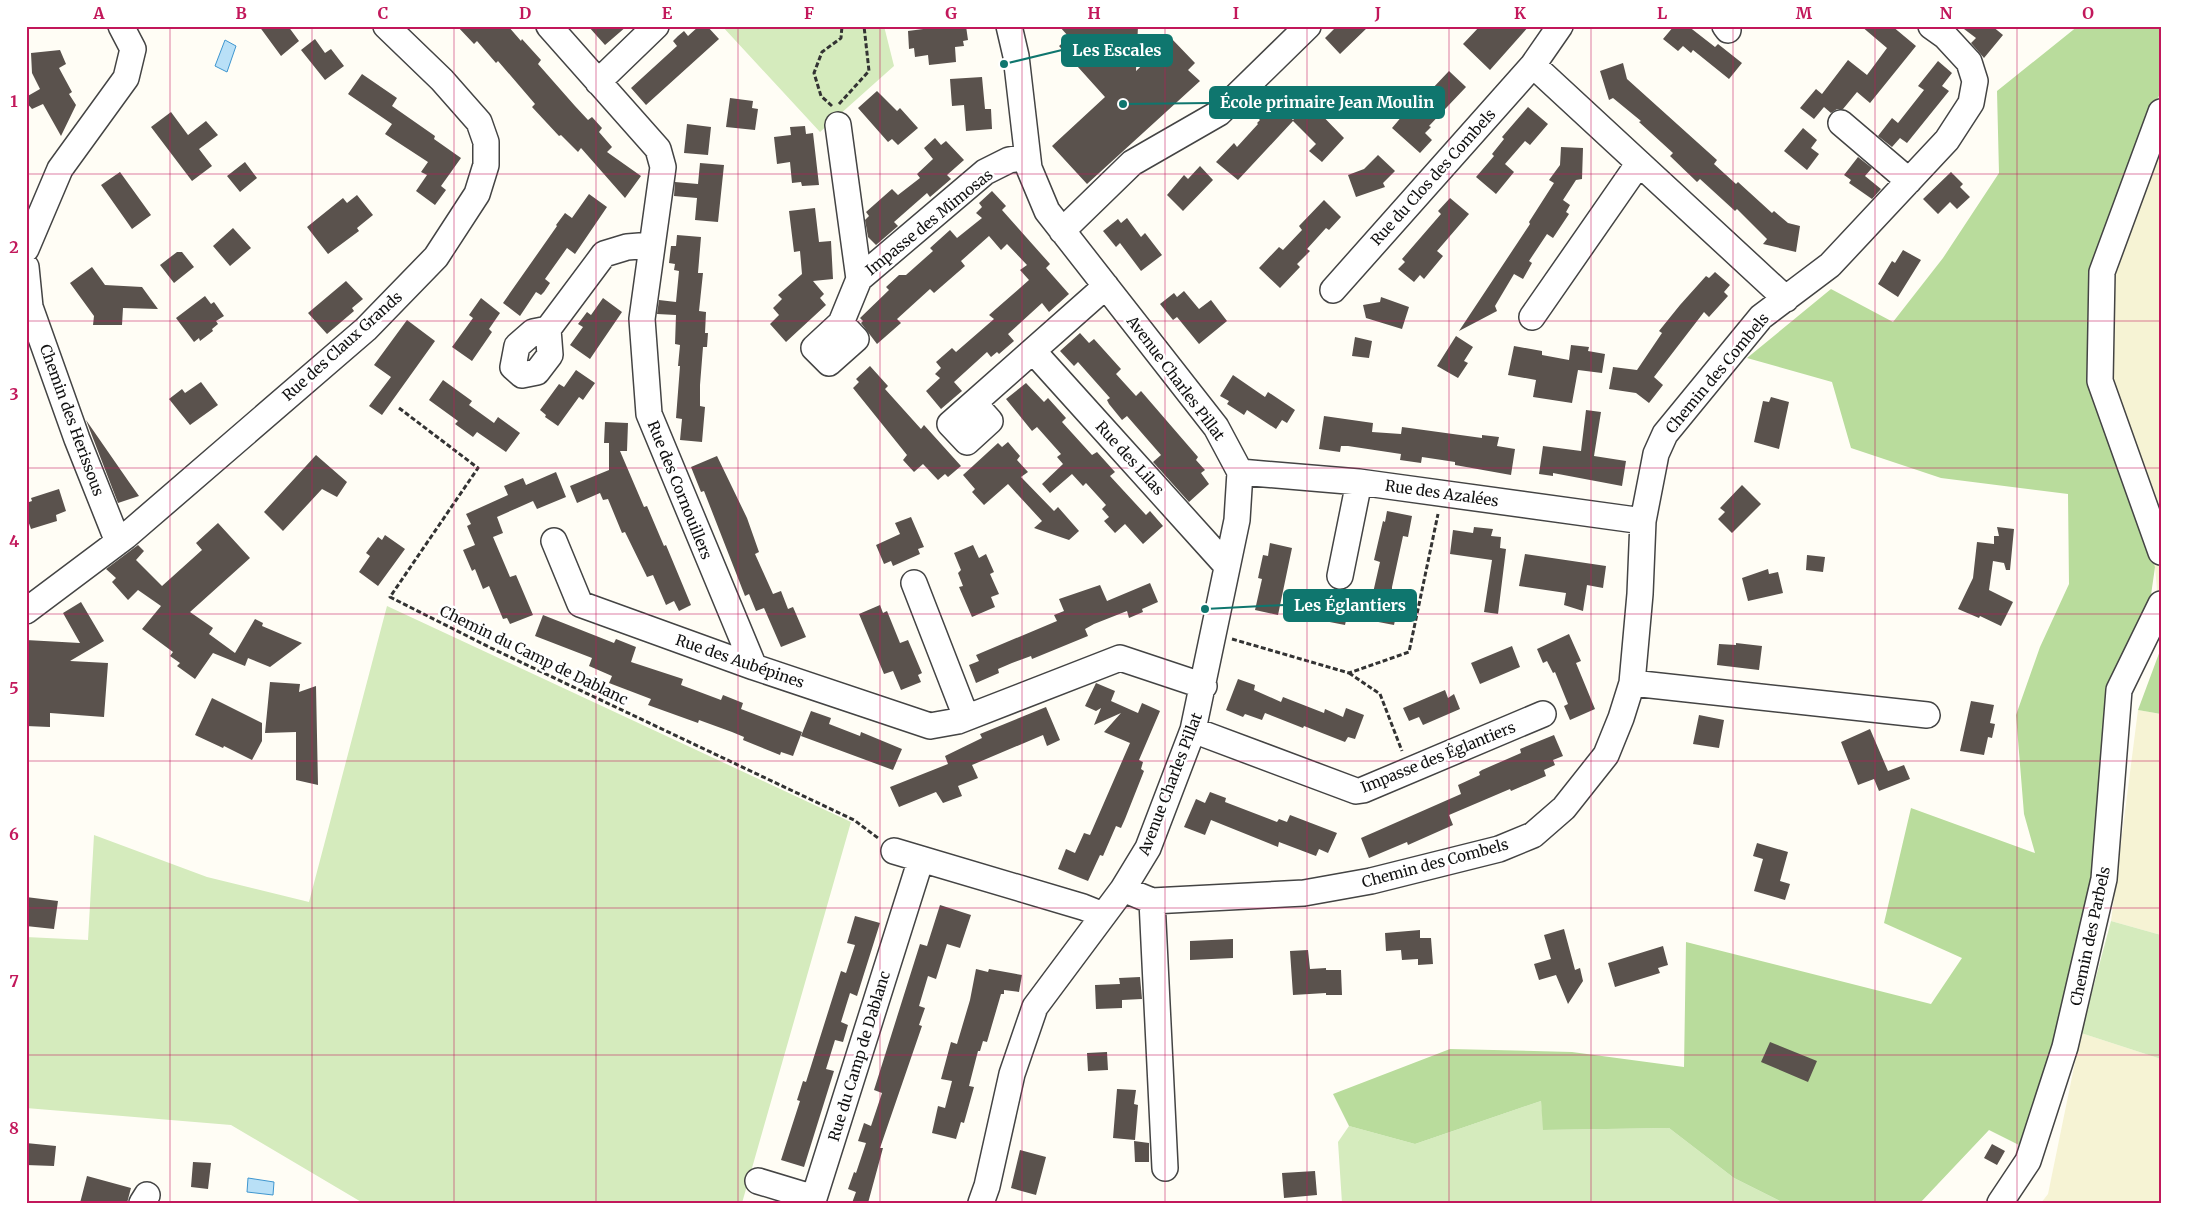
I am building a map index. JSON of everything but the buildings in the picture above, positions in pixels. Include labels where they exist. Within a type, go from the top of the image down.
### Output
[{"type":"street","name":"Rue des Claux Grands","points":[[26,611],[118,542],[366,329],[436,257],[477,194],[486,165],[486,142],[479,122],[442,80],[386,26]]},
{"type":"street","name":"Rue des Cornouillers","points":[[549,26],[658,149],[663,167],[642,319],[649,414],[754,667]]},
{"type":"street","points":[[598,82],[656,26]]},
{"type":"street","name":"Avenue Charles Pillat","points":[[981,1203],[987,1186],[1012,1074],[1035,1007],[1123,889],[1148,848],[1193,730],[1215,634],[1237,520],[1240,472],[1216,428],[1047,210],[1034,182],[1026,157],[1016,56],[1009,26]]},
{"type":"street","points":[[1062,231],[1132,162],[1219,113],[1308,26]]},
{"type":"street","name":"Rue du Clos des Combels","points":[[1333,290],[1533,64],[1560,26]]},
{"type":"street","name":"Chemin des Combels","points":[[1123,889],[1152,901],[1304,893],[1371,882],[1499,849],[1533,835],[1564,808],[1606,755],[1621,718],[1632,683],[1640,594],[1643,520],[1656,454],[1665,434],[1761,318],[1830,265],[1948,140],[1971,104],[1975,81],[1969,62],[1943,29]]},
{"type":"street","points":[[26,249],[60,170],[126,78],[133,49],[129,31]]},
{"type":"street","points":[[1533,64],[1786,299]]},
{"type":"street","points":[[2161,112],[2102,272],[2100,381],[2161,552]]},
{"type":"street","points":[[1841,124],[1909,181]]},
{"type":"street","name":"Impasse des Mimosas","points":[[838,125],[859,279]]},
{"type":"street","name":"Impasse des Mimosas","points":[[840,323],[859,279],[985,172],[1009,160],[1026,157]]},
{"type":"street","points":[[1532,317],[1639,163]]},
{"type":"street","points":[[548,329],[604,254],[627,247],[652,245]]},
{"type":"street","name":"Chemin des Herissous","points":[[26,267],[30,307],[77,439],[118,542]]},
{"type":"street","points":[[974,403],[1106,286]]},
{"type":"street","name":"Rue des Lilas","points":[[1033,351],[1228,566]]},
{"type":"street","name":"Rue des Azalées","points":[[1240,472],[1359,482],[1643,520]]},
{"type":"street","points":[[1340,576],[1359,482]]},
{"type":"street","name":"Rue des Aubépines","points":[[554,541],[580,604],[754,667],[930,726],[966,717],[1120,658],[1204,686]]},
{"type":"street","points":[[914,583],[966,717]]},
{"type":"street","name":"Chemin des Parbels","points":[[2000,1203],[2028,1161],[2066,1047],[2104,879],[2118,690],[2161,604]]},
{"type":"street","points":[[1632,683],[1927,715]]},
{"type":"street","name":"Impasse des Églantiers","points":[[1193,730],[1356,791],[1363,790],[1542,714]]},
{"type":"street","points":[[894,851],[1083,907],[1103,915]]},
{"type":"street","name":"Rue du Camp de Dablanc","points":[[758,1181],[814,1198],[920,859]]},
{"type":"street","points":[[1152,901],[1165,1168]]},
{"type":"path","points":[[842,26],[841,38],[822,52],[814,73],[821,96],[836,109],[844,97],[869,71],[864,26]]},
{"type":"path","name":"Chemin du Camp de Dablanc","points":[[399,408],[478,468],[390,597],[491,648],[854,820],[894,851]]},
{"type":"path","points":[[1349,673],[1409,652],[1443,494]]},
{"type":"path","points":[[1215,634],[1349,673],[1380,694],[1410,770]]},
{"type":"shaded area","points":[[2161,93],[2161,634],[2155,567],[2092,390],[2094,286],[2148,112]]},
{"type":"shaded area","points":[[2138,710],[2161,714],[2161,935],[2111,921]]},
{"type":"shaded area","points":[[2081,1033],[2161,1059],[2161,1203],[2041,1203],[2048,1194]]},
{"type":"green space","points":[[722,26],[884,26],[894,66],[820,132]]},
{"type":"green space","points":[[2078,26],[2161,26],[2161,93],[2148,112],[2094,286],[2092,390],[2155,567],[2150,602],[2106,687],[2097,875],[2056,1039],[2019,1145],[1989,1130],[1920,1203],[1784,1203],[1734,1178],[1669,1128],[1543,1130],[1541,1101],[1415,1144],[1349,1126],[1333,1094],[1450,1049],[1572,1052],[1684,1067],[1686,942],[1931,1004],[1962,958],[1884,923],[1911,808],[2035,853],[2024,814],[2016,715],[2040,647],[2069,584],[2068,494],[1941,478],[1851,448],[1832,382],[1747,358],[1831,289],[1893,322],[1943,258],[1999,173],[1997,91]]},
{"type":"green space","points":[[387,606],[851,822],[742,1203],[363,1203],[231,1125],[26,1108],[26,937],[88,940],[94,835],[207,877],[309,902]]},
{"type":"green space","points":[[2161,648],[2161,714],[2138,710]]},
{"type":"green space","points":[[2111,921],[2161,935],[2161,1059],[2081,1033]]},
{"type":"green space","points":[[1541,1101],[1544,1130],[1669,1128],[1734,1178],[1784,1203],[1342,1203],[1338,1142],[1349,1126],[1415,1144]]},
{"type":"water","points":[[225,40],[236,46],[227,72],[215,66]]},
{"type":"water","points":[[248,1178],[274,1182],[273,1195],[247,1192]]},
{"type":"place","name":"Les Escales","points":[[1004,64]]},
{"type":"place","name":"École primaire Jean Moulin","points":[[1123,104]]},
{"type":"place","name":"Les Églantiers","points":[[1205,609]]}]
